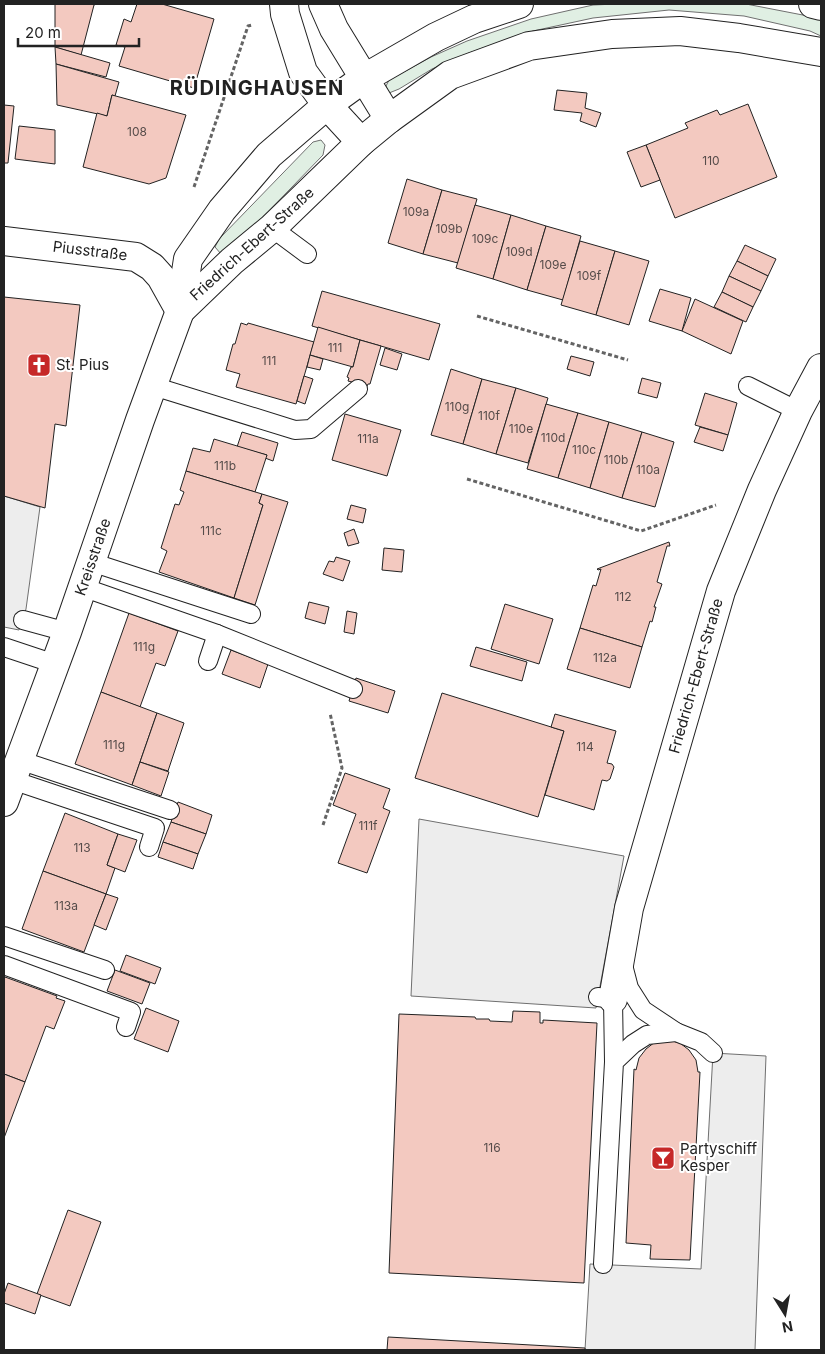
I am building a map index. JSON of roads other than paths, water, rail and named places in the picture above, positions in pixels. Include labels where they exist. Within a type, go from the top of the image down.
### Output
[{"type":"street","points":[[323,4],[334,29],[388,120]]},
{"type":"street","name":"Friedrich-Ebert-Straße","points":[[180,310],[188,259],[222,210],[268,155],[327,105],[363,79],[436,37],[474,19],[519,4]]},
{"type":"street","points":[[813,4],[821,6]]},
{"type":"street","points":[[285,9],[303,72],[327,105],[361,142]]},
{"type":"street","name":"Friedrich-Ebert-Straße","points":[[180,310],[232,261],[272,228],[361,142],[450,75],[528,46],[612,34],[680,31],[739,38],[821,52]]},
{"type":"street","name":"Piusstraße","points":[[4,241],[136,257],[152,267],[180,310]]},
{"type":"street","name":"Kreisstraße","points":[[12,781],[67,632],[137,428],[180,310]]},
{"type":"street","name":"Friedrich-Ebert-Straße","points":[[606,998],[621,956],[622,907],[721,591],[762,490],[798,411],[821,368]]},
{"type":"lane","points":[[272,228],[308,254]]},
{"type":"lane","points":[[153,386],[295,430],[311,429],[358,389]]},
{"type":"lane","points":[[748,386],[798,411]]},
{"type":"lane","points":[[91,562],[251,614]]},
{"type":"lane","points":[[82,587],[218,634],[353,689]]},
{"type":"lane","points":[[23,620],[67,632]]},
{"type":"lane","points":[[208,661],[218,634]]},
{"type":"lane","points":[[4,647],[55,664]]},
{"type":"lane","points":[[12,781],[170,810]]},
{"type":"lane","points":[[12,781],[155,828],[149,847]]},
{"type":"lane","points":[[4,936],[105,970]]},
{"type":"lane","points":[[621,956],[629,988],[643,1010],[676,1032],[701,1042],[713,1053]]},
{"type":"lane","points":[[4,966],[131,1012],[126,1027]]},
{"type":"lane","points":[[603,1264],[614,1062],[606,998]]},
{"type":"lane","points":[[614,1062],[633,1044],[647,1035],[676,1032]]},
{"type":"place","name":"St. Pius","points":[[39,365]]},
{"type":"place","name":"Partyschiff Kesper","points":[[663,1158]]},
{"type":"district","name":"RÜDINGHAUSEN","points":[[257,88]]}]
